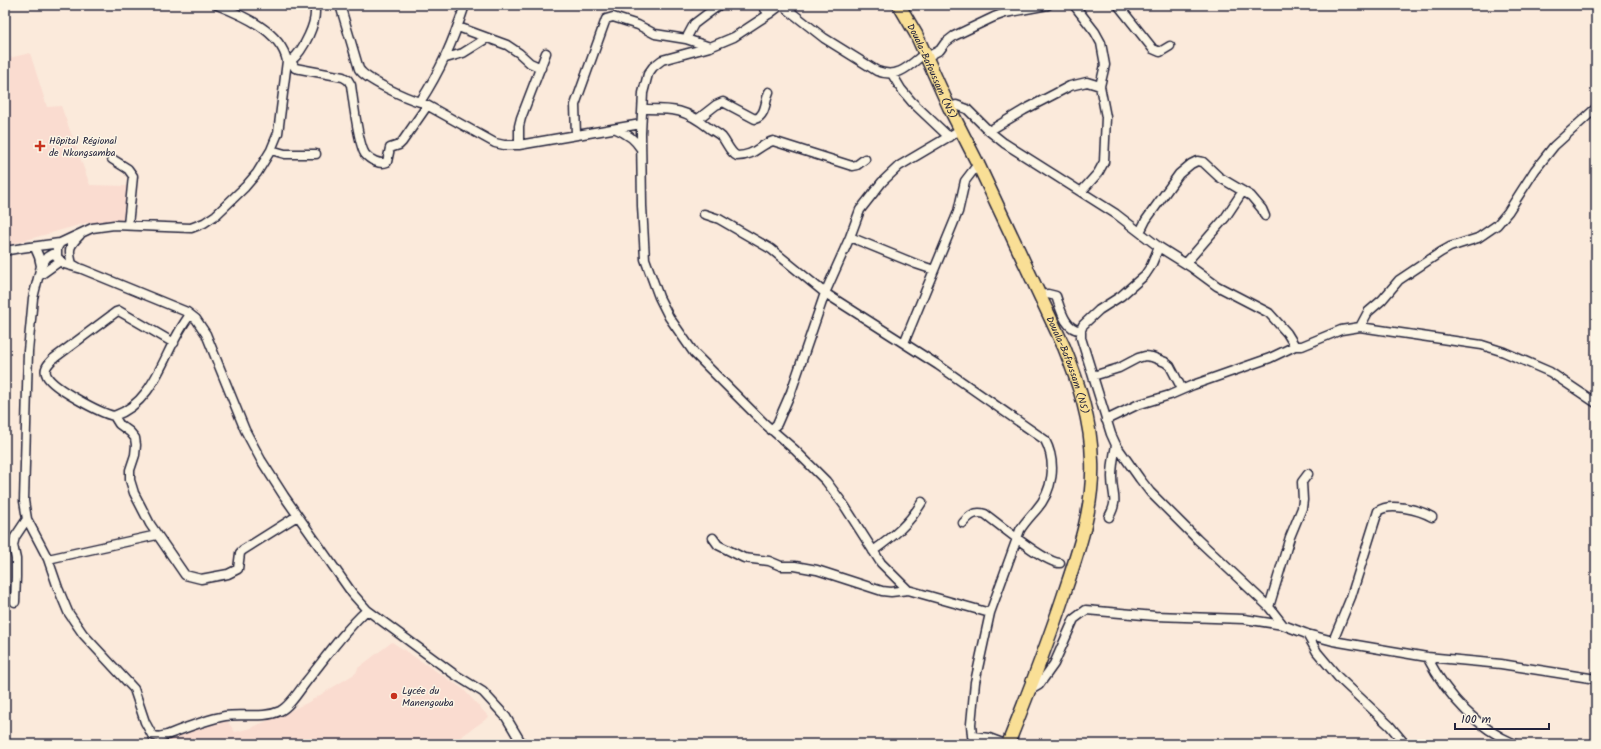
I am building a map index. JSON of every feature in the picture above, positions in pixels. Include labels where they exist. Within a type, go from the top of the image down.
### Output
[{"type":"highway","name":"Douala-Bafoussam (N5)","points":[[899,5],[916,34],[949,107],[978,164],[1064,347],[1074,372],[1086,413],[1092,462],[1091,494],[1083,539],[1029,692],[1006,744]]},
{"type":"street","points":[[217,5],[248,18],[261,28],[277,42],[295,68],[343,77],[348,80],[351,85],[362,148],[368,157],[381,163],[387,162],[390,148],[399,145],[402,142],[424,104],[446,58],[465,5]]},
{"type":"street","points":[[288,59],[296,56],[313,25],[314,5]]},
{"type":"street","points":[[340,5],[359,69],[362,74],[370,80],[424,104],[495,143],[504,146],[519,145],[641,124]]},
{"type":"street","points":[[686,39],[694,24],[719,5]]},
{"type":"street","points":[[762,5],[770,14]]},
{"type":"street","points":[[908,590],[881,563],[844,505],[826,481],[800,454],[771,430],[694,352],[676,328],[660,297],[645,259],[641,124],[645,82],[648,74],[662,60],[710,47],[734,37],[782,5],[824,38],[855,58],[876,71],[892,74],[903,70],[926,55],[940,50],[945,43],[954,36],[994,17],[1005,13],[1048,5]]},
{"type":"street","points":[[1074,5],[1095,32],[1101,43],[1105,65],[1100,86],[1106,117],[1104,162],[1098,173],[1081,192]]},
{"type":"street","points":[[1118,5],[1154,49],[1160,52],[1170,46]]},
{"type":"street","points":[[576,135],[575,105],[606,19],[613,17],[638,25],[655,34],[686,39],[710,47]]},
{"type":"street","points":[[458,27],[514,49],[530,63],[541,68]]},
{"type":"street","points":[[446,58],[463,53],[487,38]]},
{"type":"street","points":[[519,145],[519,126],[521,118],[546,53]]},
{"type":"street","points":[[33,249],[60,243],[84,231],[104,226],[132,225],[192,228],[204,223],[216,215],[257,173],[271,150],[278,133],[288,59]]},
{"type":"street","points":[[892,74],[901,89],[912,102],[949,137]]},
{"type":"street","points":[[989,131],[1024,110],[1070,86],[1087,82],[1100,86]]},
{"type":"street","points":[[698,119],[716,105],[723,102],[755,119],[760,118],[763,114],[765,100],[769,92]]},
{"type":"street","points":[[949,107],[956,105],[966,109],[989,131],[1004,142],[1116,214],[1159,247],[1186,263],[1216,286],[1268,313],[1287,333],[1295,346]]},
{"type":"street","points":[[1360,326],[1368,312],[1382,300],[1398,280],[1450,247],[1478,238],[1497,225],[1508,212],[1535,170],[1554,146],[1596,108]]},
{"type":"street","points":[[643,109],[679,110],[698,119],[726,141],[731,152],[737,156],[755,152],[767,142],[773,141],[852,166],[857,165],[865,159]]},
{"type":"street","points":[[616,129],[630,136],[636,141],[641,149]]},
{"type":"street","points":[[771,430],[776,424],[790,392],[825,293],[850,237],[860,210],[882,182],[899,166],[960,130]]},
{"type":"street","points":[[271,150],[285,154],[316,154]]},
{"type":"street","points":[[112,159],[128,169],[132,176],[128,225],[132,225]]},
{"type":"street","points":[[1140,232],[1162,196],[1182,171],[1197,161],[1203,162],[1219,177],[1251,196],[1258,202],[1265,216]]},
{"type":"street","points":[[904,343],[958,212],[965,182],[978,164]]},
{"type":"street","points":[[1186,263],[1225,218],[1243,191]]},
{"type":"street","points":[[704,214],[719,220],[771,250],[825,293],[938,365],[1045,440],[1050,449],[1052,479],[1043,500],[1036,510],[1026,519],[1017,538],[990,613],[975,682],[971,724],[972,736],[989,738],[1006,744]]},
{"type":"street","points":[[84,231],[70,248],[69,252],[72,264],[190,314],[201,326],[206,334],[245,430],[261,460],[352,593],[367,610],[454,674],[483,692],[506,717],[522,744]]},
{"type":"street","points":[[850,237],[934,270]]},
{"type":"street","points":[[38,276],[56,256],[60,243]]},
{"type":"street","points":[[1159,247],[1151,266],[1145,275],[1121,296],[1099,310],[1083,325],[1081,330],[1081,338],[1094,376],[1106,420],[1116,444],[1150,492],[1228,569],[1270,607],[1282,625]]},
{"type":"street","points":[[5,251],[19,248],[33,249],[56,256],[64,264],[82,269]]},
{"type":"street","points":[[33,249],[39,257],[41,266]]},
{"type":"street","points":[[69,252],[46,257],[38,276],[34,298],[28,351],[24,501],[27,519],[48,559],[63,601],[77,627],[134,689],[139,707],[148,730],[152,735],[158,737],[226,716],[273,714],[285,708],[354,622],[367,610]]},
{"type":"street","points":[[1039,295],[1048,294],[1056,296],[1069,325],[1077,330],[1081,330]]},
{"type":"street","points":[[174,343],[120,311],[116,312],[53,359],[46,367],[47,376],[61,388],[94,408],[114,416],[119,424],[130,432],[135,438],[136,445],[130,470],[130,485],[147,519],[185,575],[201,579],[233,572],[238,569],[240,553],[243,550],[298,516]]},
{"type":"street","points":[[114,416],[129,410],[144,396],[174,343],[182,324],[190,314]]},
{"type":"street","points":[[1106,420],[1137,405],[1170,395],[1182,389],[1270,358],[1295,346],[1302,346],[1341,330],[1360,326],[1476,344],[1504,352],[1550,372],[1596,403]]},
{"type":"street","points":[[1094,376],[1119,368],[1138,358],[1152,356],[1170,366],[1182,389]]},
{"type":"street","points":[[1109,517],[1115,507],[1112,464],[1116,444]]},
{"type":"street","points":[[1270,607],[1290,537],[1302,508],[1302,482],[1308,474]]},
{"type":"street","points":[[873,551],[903,529],[922,502]]},
{"type":"street","points":[[1333,641],[1350,597],[1378,511],[1382,507],[1404,508],[1416,510],[1432,517]]},
{"type":"street","points":[[963,523],[968,517],[979,512],[985,514],[1044,557],[1054,563],[1060,563]]},
{"type":"street","points":[[15,602],[16,559],[13,545],[15,537],[27,519]]},
{"type":"street","points":[[48,559],[157,535]]},
{"type":"street","points":[[713,538],[718,545],[744,558],[769,561],[781,566],[795,566],[817,570],[882,591],[891,592],[908,590],[990,613]]},
{"type":"street","points":[[1029,692],[1039,684],[1054,664],[1074,619],[1086,610],[1155,616],[1244,619],[1282,625],[1333,641],[1427,657],[1501,664],[1596,678]]},
{"type":"street","points":[[1307,634],[1317,652],[1338,677],[1390,726],[1405,744]]},
{"type":"street","points":[[1427,657],[1445,688],[1458,703],[1484,727],[1496,735],[1515,744]]},
{"type":"shaded area","name":"Hôpital Régional de Nkongsamba","points":[[30,53],[47,107],[61,106],[90,185],[127,186],[123,224],[86,223],[5,246],[5,59]]},
{"type":"shaded area","name":"Lycée du Manengouba","points":[[392,642],[463,689],[489,717],[451,744],[161,744],[161,741],[226,719],[235,732],[251,728],[307,703],[356,673],[358,668]]},
{"type":"place","name":"Hôpital Régional de Nkongsamba","points":[[40,146]]},
{"type":"place","name":"Lycée du Manengouba","points":[[394,696]]}]
